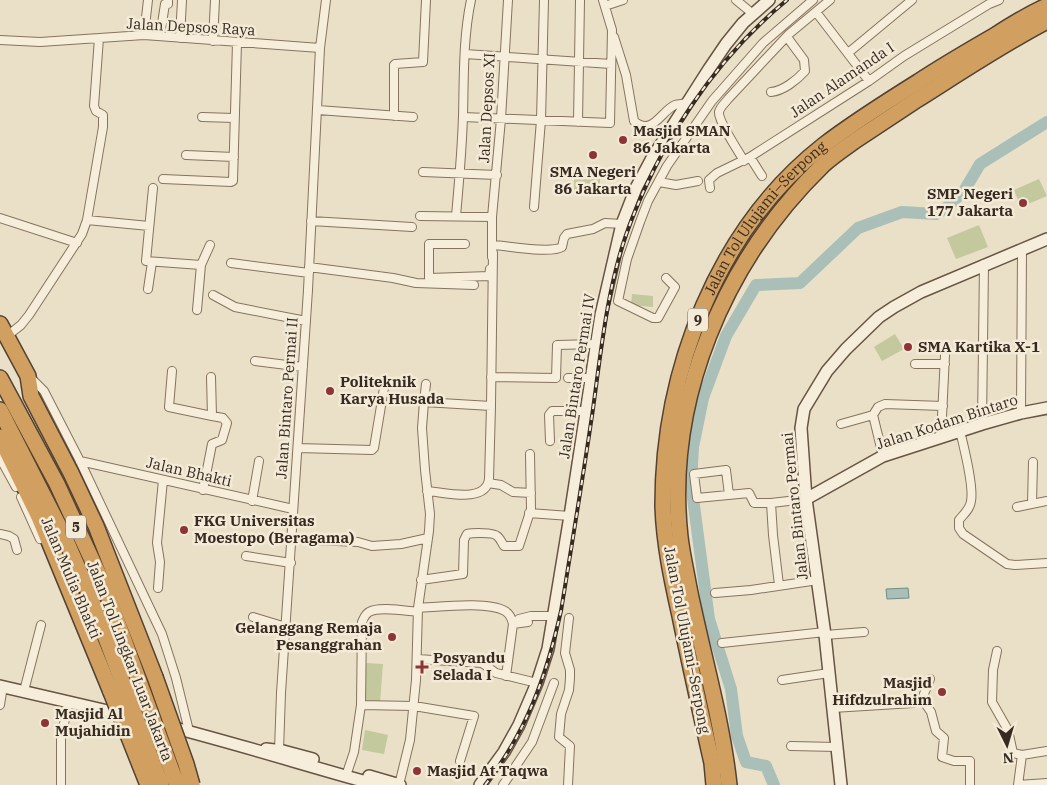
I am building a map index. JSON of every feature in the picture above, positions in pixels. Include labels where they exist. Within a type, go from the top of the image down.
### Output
[{"type":"highway","name":"Jalan Tol Ulujami–Serpong","points":[[714,785],[712,763],[668,560],[663,507],[664,467],[672,407],[681,366],[711,291],[733,250],[756,217],[795,172],[824,145],[971,49],[1046,15]]},
{"type":"highway","name":"Jalan Tol Ulujami–Serpong","points":[[729,785],[726,754],[680,540],[678,507],[678,472],[682,433],[690,390],[705,342],[716,317],[766,230],[790,200],[824,164],[893,115],[989,55],[1046,15]]},
{"type":"highway","points":[[4,330],[28,376],[31,396],[96,526],[155,676],[192,785]]},
{"type":"highway","name":"Jalan Tol Lingkar Luar Jakarta","points":[[0,378],[56,484],[105,588],[125,687],[177,785]]},
{"type":"highway","name":"Jalan Tol Lingkar Luar Jakarta","points":[[0,410],[64,536],[89,593],[161,785]]},
{"type":"highway","points":[[0,437],[125,687],[148,785]]},
{"type":"street","points":[[144,35],[148,0]]},
{"type":"street","points":[[160,36],[165,4],[168,4],[168,0]]},
{"type":"street","points":[[180,38],[182,0]]},
{"type":"street","points":[[213,41],[215,0]]},
{"type":"street","name":"Jalan Bintaro Permai II","points":[[279,754],[309,270],[320,48],[326,0]]},
{"type":"street","points":[[394,116],[394,65],[423,62],[426,0]]},
{"type":"street","points":[[456,216],[460,174],[465,54],[471,0]]},
{"type":"street","name":"Jalan Depsos XI","points":[[493,249],[492,217],[497,175],[508,0]]},
{"type":"street","points":[[534,207],[541,120],[544,0]]},
{"type":"street","points":[[578,122],[580,0]]},
{"type":"street","points":[[623,0],[604,3],[626,75],[634,121],[641,126],[651,124],[656,122],[673,106],[687,104]]},
{"type":"street","points":[[736,0],[752,14]]},
{"type":"street","points":[[666,278],[676,286],[658,318],[653,318],[618,301],[631,248],[648,201],[667,166],[712,101],[763,43],[813,0]]},
{"type":"street","points":[[762,176],[727,132],[719,112],[728,99],[787,37],[830,0]]},
{"type":"street","points":[[848,53],[912,0]]},
{"type":"street","name":"Jalan Alamanda I","points":[[710,188],[709,180],[712,176],[747,159],[869,81],[987,2],[998,0]]},
{"type":"street","name":"Jalan Bintaro Permai IV","points":[[480,785],[504,752],[527,709],[548,649],[602,308],[622,224],[636,188],[651,160],[726,44],[763,2]]},
{"type":"street","points":[[816,12],[869,81]]},
{"type":"street","points":[[463,117],[611,123],[612,30]]},
{"type":"street","name":"Jalan Depsos Raya","points":[[0,40],[40,42],[144,35],[320,48]]},
{"type":"street","points":[[771,92],[779,90],[805,71],[804,60],[787,37]]},
{"type":"street","points":[[4,330],[15,331],[25,320],[77,243],[87,220],[103,122],[102,114],[96,111],[94,106],[99,38]]},
{"type":"street","points":[[163,179],[232,182],[237,42]]},
{"type":"street","points":[[465,54],[611,64]]},
{"type":"street","points":[[318,110],[413,117]]},
{"type":"street","points":[[202,117],[234,118]]},
{"type":"street","points":[[186,155],[234,157]]},
{"type":"street","points":[[423,172],[497,175]]},
{"type":"street","points":[[659,182],[676,185],[698,181]]},
{"type":"street","points":[[153,188],[146,261],[201,265]]},
{"type":"street","points":[[420,216],[492,217]]},
{"type":"street","points":[[0,218],[77,243]]},
{"type":"street","points":[[87,220],[148,226]]},
{"type":"street","points":[[311,221],[412,228]]},
{"type":"street","points":[[493,249],[561,248],[567,234],[593,229],[605,223],[622,224]]},
{"type":"street","name":"Jalan Bintaro Permai","points":[[841,785],[825,634],[806,499],[802,418],[804,409],[827,372],[873,321],[884,313],[921,292],[1047,239]]},
{"type":"street","points":[[465,244],[429,244],[430,278],[490,276],[493,249]]},
{"type":"street","points":[[197,310],[201,265],[210,245]]},
{"type":"street","points":[[427,491],[468,495],[480,492],[488,483],[493,249]]},
{"type":"street","points":[[1021,413],[1022,249]]},
{"type":"street","points":[[148,289],[152,262]]},
{"type":"street","points":[[231,263],[393,278],[411,283],[474,285]]},
{"type":"street","points":[[982,424],[984,264]]},
{"type":"street","points":[[213,295],[235,307],[306,321]]},
{"type":"street","points":[[491,377],[556,378],[557,344],[596,344]]},
{"type":"street","points":[[941,437],[945,355]]},
{"type":"street","points":[[255,361],[303,367]]},
{"type":"street","points":[[915,364],[945,364]]},
{"type":"street","points":[[172,371],[168,407],[225,419],[227,425],[222,440],[212,444],[203,490]]},
{"type":"street","points":[[28,376],[44,391],[80,461],[162,634],[176,678],[189,731]]},
{"type":"street","points":[[211,376],[212,416]]},
{"type":"street","points":[[568,378],[591,378]]},
{"type":"street","points":[[0,705],[1,686],[189,731],[254,750],[279,754],[399,783],[410,740],[414,706],[418,610],[430,514],[422,428],[426,384]]},
{"type":"street","points":[[298,448],[372,450],[374,448],[384,388]]},
{"type":"street","points":[[424,402],[491,406]]},
{"type":"street","points":[[841,424],[872,415],[885,404],[943,406]]},
{"type":"street","name":"Jalan Kodam Bintaro","points":[[806,499],[883,456],[982,424],[1047,408]]},
{"type":"street","points":[[550,441],[549,415],[552,411],[586,411]]},
{"type":"street","points":[[872,415],[883,456]]},
{"type":"street","points":[[960,431],[971,496],[969,509],[959,520],[959,528],[964,534],[1008,564],[1047,563]]},
{"type":"street","points":[[421,580],[463,574],[464,540],[467,534],[494,534],[498,536],[504,546],[519,546],[529,513],[531,493],[530,454]]},
{"type":"street","name":"Jalan Mulia Bhakti","points":[[0,458],[16,486],[77,622],[111,712]]},
{"type":"street","name":"Jalan Bhakti","points":[[80,461],[293,510]]},
{"type":"street","points":[[252,501],[259,461]]},
{"type":"street","points":[[1032,504],[1033,462]]},
{"type":"street","points":[[729,496],[726,470],[694,474],[697,498],[729,496],[748,492],[754,503],[806,499]]},
{"type":"street","points":[[158,588],[160,562],[157,543],[164,480]]},
{"type":"street","points":[[488,483],[501,485],[514,492],[531,493]]},
{"type":"street","points":[[1017,507],[1047,501]]},
{"type":"street","points":[[771,503],[772,536],[779,585]]},
{"type":"street","points":[[529,513],[570,516]]},
{"type":"street","points":[[0,534],[14,539],[16,550]]},
{"type":"street","points":[[292,539],[358,542],[372,546],[396,545],[428,538]]},
{"type":"street","points":[[246,556],[291,563]]},
{"type":"street","points":[[715,593],[751,590],[818,580]]},
{"type":"street","points":[[348,770],[354,752],[361,705],[360,637],[362,622],[365,615],[370,611],[467,606],[495,608],[506,611],[513,622],[506,676]]},
{"type":"street","points":[[253,616],[286,627]]},
{"type":"street","points":[[513,622],[531,616],[553,616]]},
{"type":"street","points":[[568,785],[570,746],[559,737],[561,714],[569,690],[570,670],[565,653],[569,618]]},
{"type":"street","points":[[513,622],[528,622]]},
{"type":"street","points":[[24,691],[41,625]]},
{"type":"street","points":[[722,643],[864,632]]},
{"type":"street","points":[[997,652],[993,670],[992,702],[1008,730],[1013,753],[1022,755],[1047,751]]},
{"type":"street","points":[[417,659],[482,663],[496,673],[537,683]]},
{"type":"street","points":[[782,680],[829,673]]},
{"type":"street","points":[[833,708],[913,703],[922,699],[930,679]]},
{"type":"street","points":[[503,785],[528,750],[554,683]]},
{"type":"street","points":[[922,699],[931,712],[936,731],[944,738],[942,757],[954,761],[970,761],[970,785]]},
{"type":"street","points":[[61,785],[61,737],[69,701]]},
{"type":"street","points":[[361,705],[414,706],[474,716],[460,762]]},
{"type":"street","points":[[545,709],[561,714]]},
{"type":"street","points":[[791,746],[837,747]]},
{"type":"street","points":[[254,750],[261,759],[361,785]]},
{"type":"street","points":[[279,754],[377,785]]},
{"type":"street","points":[[1022,755],[1018,785],[1047,783]]},
{"type":"green space","points":[[574,179],[600,179],[600,193],[574,193]]},
{"type":"green space","points":[[1039,179],[1047,196],[1021,207],[1014,190]]},
{"type":"green space","points":[[979,225],[988,247],[956,259],[947,238]]},
{"type":"green space","points":[[632,294],[653,296],[653,307],[631,305]]},
{"type":"green space","points":[[895,334],[904,349],[882,361],[874,347]]},
{"type":"green space","points":[[366,663],[383,664],[380,703],[363,701]]},
{"type":"green space","points":[[365,730],[388,735],[384,754],[362,750]]},
{"type":"water","points":[[908,588],[909,598],[887,599],[886,589]]},
{"type":"waterway","points":[[774,785],[766,766],[746,762],[737,736],[731,689],[709,619],[691,483],[693,447],[703,398],[726,336],[756,285],[800,283],[858,228],[902,212],[936,214],[946,208],[964,191],[980,164],[1047,122]]},
{"type":"railway","points":[[485,785],[500,765],[524,724],[541,681],[555,635],[561,611],[605,321],[619,256],[626,235],[654,169],[671,137],[691,107],[712,77],[735,50],[787,0]]},
{"type":"place","name":"Masjid SMAN 86 Jakarta","points":[[623,140]]},
{"type":"place","name":"SMA Negeri 86 Jakarta","points":[[593,155]]},
{"type":"place","name":"SMP Negeri 177 Jakarta","points":[[1023,203]]},
{"type":"place","name":"SMA Kartika X-1","points":[[908,347]]},
{"type":"place","name":"Politeknik Karya Husada","points":[[330,391]]},
{"type":"place","name":"FKG Universitas Moestopo (Beragama)","points":[[184,530]]},
{"type":"place","name":"Gelanggang Remaja Pesanggrahan","points":[[392,637]]},
{"type":"place","name":"Posyandu Selada I","points":[[422,667]]},
{"type":"place","name":"Masjid Hifdzulrahim","points":[[942,692]]},
{"type":"place","name":"Masjid Al Mujahidin","points":[[45,723]]},
{"type":"place","name":"Masjid At Taqwa","points":[[417,771]]}]
